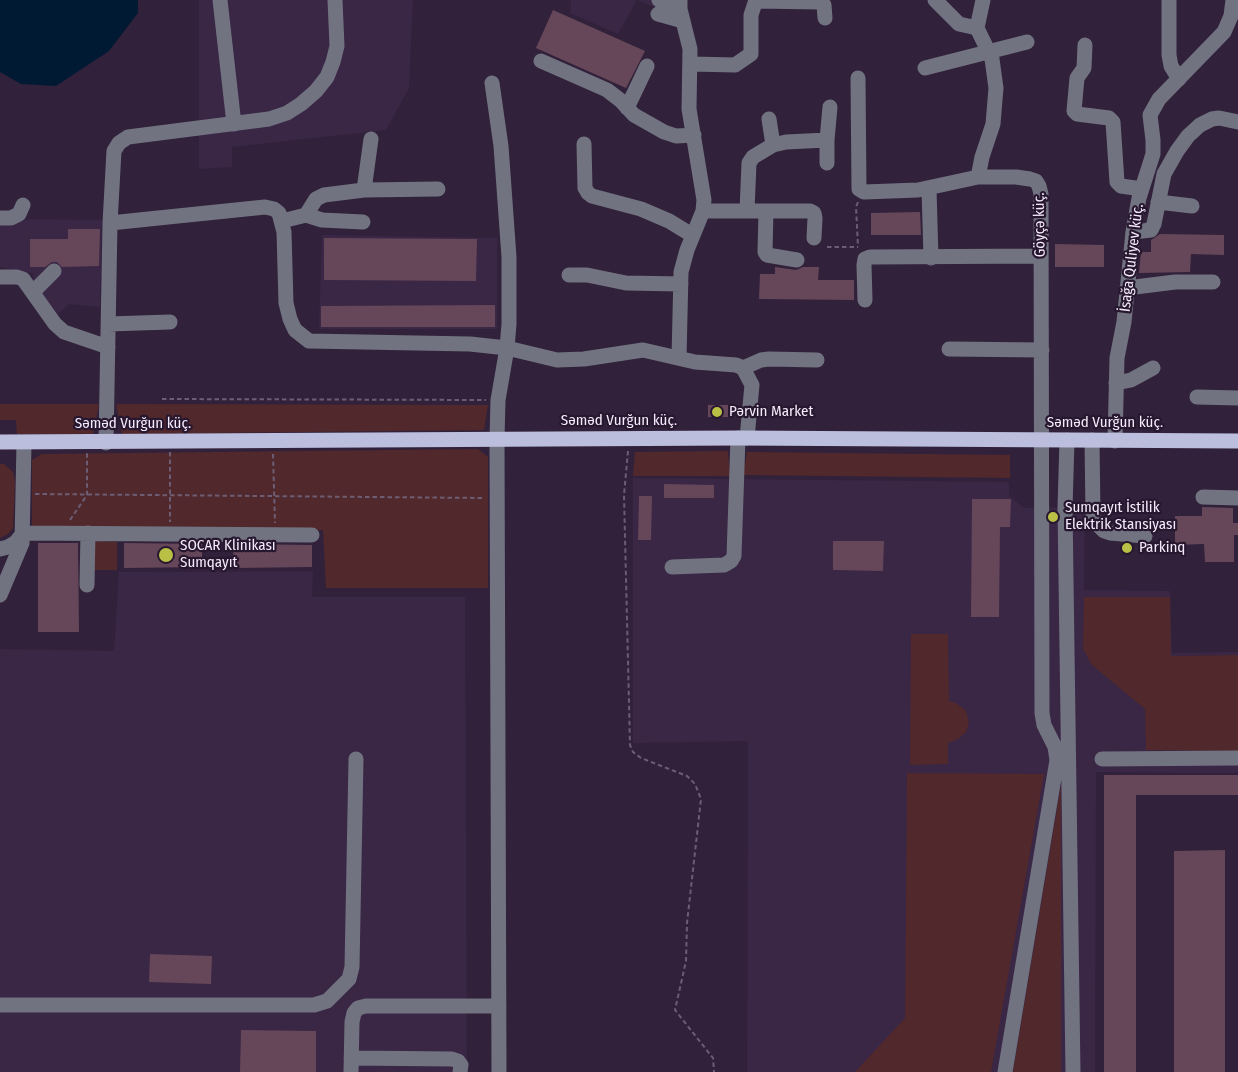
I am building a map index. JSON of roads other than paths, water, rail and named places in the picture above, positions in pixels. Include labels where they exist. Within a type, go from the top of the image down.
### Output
[{"type":"main road","name":"Səməd Vurğun küç.","points":[[0,442],[743,438],[1238,441]]},
{"type":"street","points":[[220,0],[234,124]]},
{"type":"street","points":[[106,443],[110,223],[114,151],[119,143],[128,137],[269,119],[287,113],[302,104],[327,77],[337,46],[336,0]]},
{"type":"street","points":[[935,0],[959,24],[977,28]]},
{"type":"street","points":[[858,78],[857,183],[859,189],[864,192],[929,189],[978,177],[993,124],[996,77],[990,51],[977,28],[983,0]]},
{"type":"street","points":[[1169,0],[1169,54],[1171,66],[1179,79]]},
{"type":"street","name":"İsağa Quliyev küç.","points":[[1115,441],[1117,358],[1124,322],[1133,232],[1142,189],[1153,154],[1150,115],[1159,99],[1224,32],[1231,16],[1233,0]]},
{"type":"street","points":[[691,64],[735,65],[751,54],[751,15],[756,1],[820,2],[824,5],[825,18]]},
{"type":"street","points":[[658,7],[681,10],[688,37],[691,64],[688,95],[703,185],[703,211],[687,250],[681,284],[679,358]]},
{"type":"street","points":[[926,68],[1027,42]]},
{"type":"street","points":[[1085,45],[1084,68],[1077,78],[1074,111],[1077,114],[1109,118],[1113,122],[1117,182],[1121,186],[1142,189]]},
{"type":"street","points":[[542,61],[607,90],[634,115],[664,132],[676,136],[694,135]]},
{"type":"street","points":[[627,108],[647,66]]},
{"type":"street","points":[[492,83],[501,146],[509,257],[507,348],[498,400],[496,439],[499,1072]]},
{"type":"street","points":[[827,163],[830,107]]},
{"type":"street","points":[[769,119],[773,145]]},
{"type":"street","points":[[1133,232],[1151,230],[1164,174],[1176,151],[1188,136],[1200,125],[1212,119],[1238,122]]},
{"type":"street","points":[[364,190],[371,139]]},
{"type":"street","points":[[747,210],[749,163],[753,157],[773,145],[786,142],[827,140]]},
{"type":"street","points":[[584,144],[585,188],[588,193],[641,209],[669,221],[692,235]]},
{"type":"street","name":"Göyçə küç.","points":[[978,177],[1030,179],[1036,181],[1039,186],[1042,350],[1040,508],[1042,713],[1044,725],[1055,747],[1057,760],[1005,1072]]},
{"type":"street","points":[[306,215],[316,199],[324,195],[364,190],[438,189]]},
{"type":"street","points":[[929,189],[931,258]]},
{"type":"street","points":[[1158,202],[1192,206]]},
{"type":"street","points":[[0,218],[11,218],[20,214],[23,205]]},
{"type":"street","points":[[110,223],[265,207],[274,209],[279,213],[284,232],[286,303],[290,320],[295,330],[309,341],[470,344],[507,348],[557,360],[584,359],[643,350],[695,362],[736,365],[743,368],[752,385],[743,438],[734,556],[724,565],[672,567]]},
{"type":"street","points":[[703,211],[810,211],[814,213],[821,243]]},
{"type":"street","points":[[766,211],[765,252],[767,255],[797,260]]},
{"type":"street","points":[[282,221],[306,215],[322,220],[363,222]]},
{"type":"street","points":[[865,300],[862,253],[870,257],[1041,256]]},
{"type":"street","points":[[33,292],[54,272]]},
{"type":"street","points":[[569,275],[587,275],[626,283],[681,284]]},
{"type":"street","points":[[0,277],[23,279],[55,324],[64,332],[108,347]]},
{"type":"street","points":[[1127,288],[1175,282],[1213,282]]},
{"type":"street","points":[[108,324],[170,322]]},
{"type":"street","points":[[949,349],[1042,350]]},
{"type":"street","points":[[743,368],[770,359],[817,360]]},
{"type":"street","points":[[1116,383],[1131,380],[1153,368]]},
{"type":"street","points":[[1197,397],[1238,398]]},
{"type":"street","points":[[1067,440],[1065,508],[1073,1072]]},
{"type":"street","points":[[1092,441],[1095,522],[1104,531],[1110,533],[1144,536]]},
{"type":"street","points":[[0,595],[19,551],[22,533],[24,443]]},
{"type":"street","points":[[1203,497],[1238,498]]},
{"type":"street","points":[[22,533],[312,535]]},
{"type":"street","points":[[0,549],[16,542],[22,533]]},
{"type":"street","points":[[87,585],[88,534]]},
{"type":"street","points":[[1102,759],[1238,758]]},
{"type":"street","points":[[0,1005],[303,1005],[327,1001],[349,979],[352,967],[356,759]]},
{"type":"street","points":[[460,1072],[458,1061],[453,1059],[351,1065],[354,1013],[358,1008],[366,1006],[499,1006]]},
{"type":"water","points":[[0,0],[138,0],[138,13],[109,51],[56,86],[21,84],[0,72]]},
{"type":"place","name":"Pərvin Market","points":[[717,412]]},
{"type":"place","name":"Sumqayıt İstilik Elektrik Stansiyası","points":[[1053,517]]},
{"type":"place","name":"Parkinq","points":[[1127,548]]},
{"type":"place","name":"SOCAR Klinikası Sumqayıt","points":[[166,555]]}]
